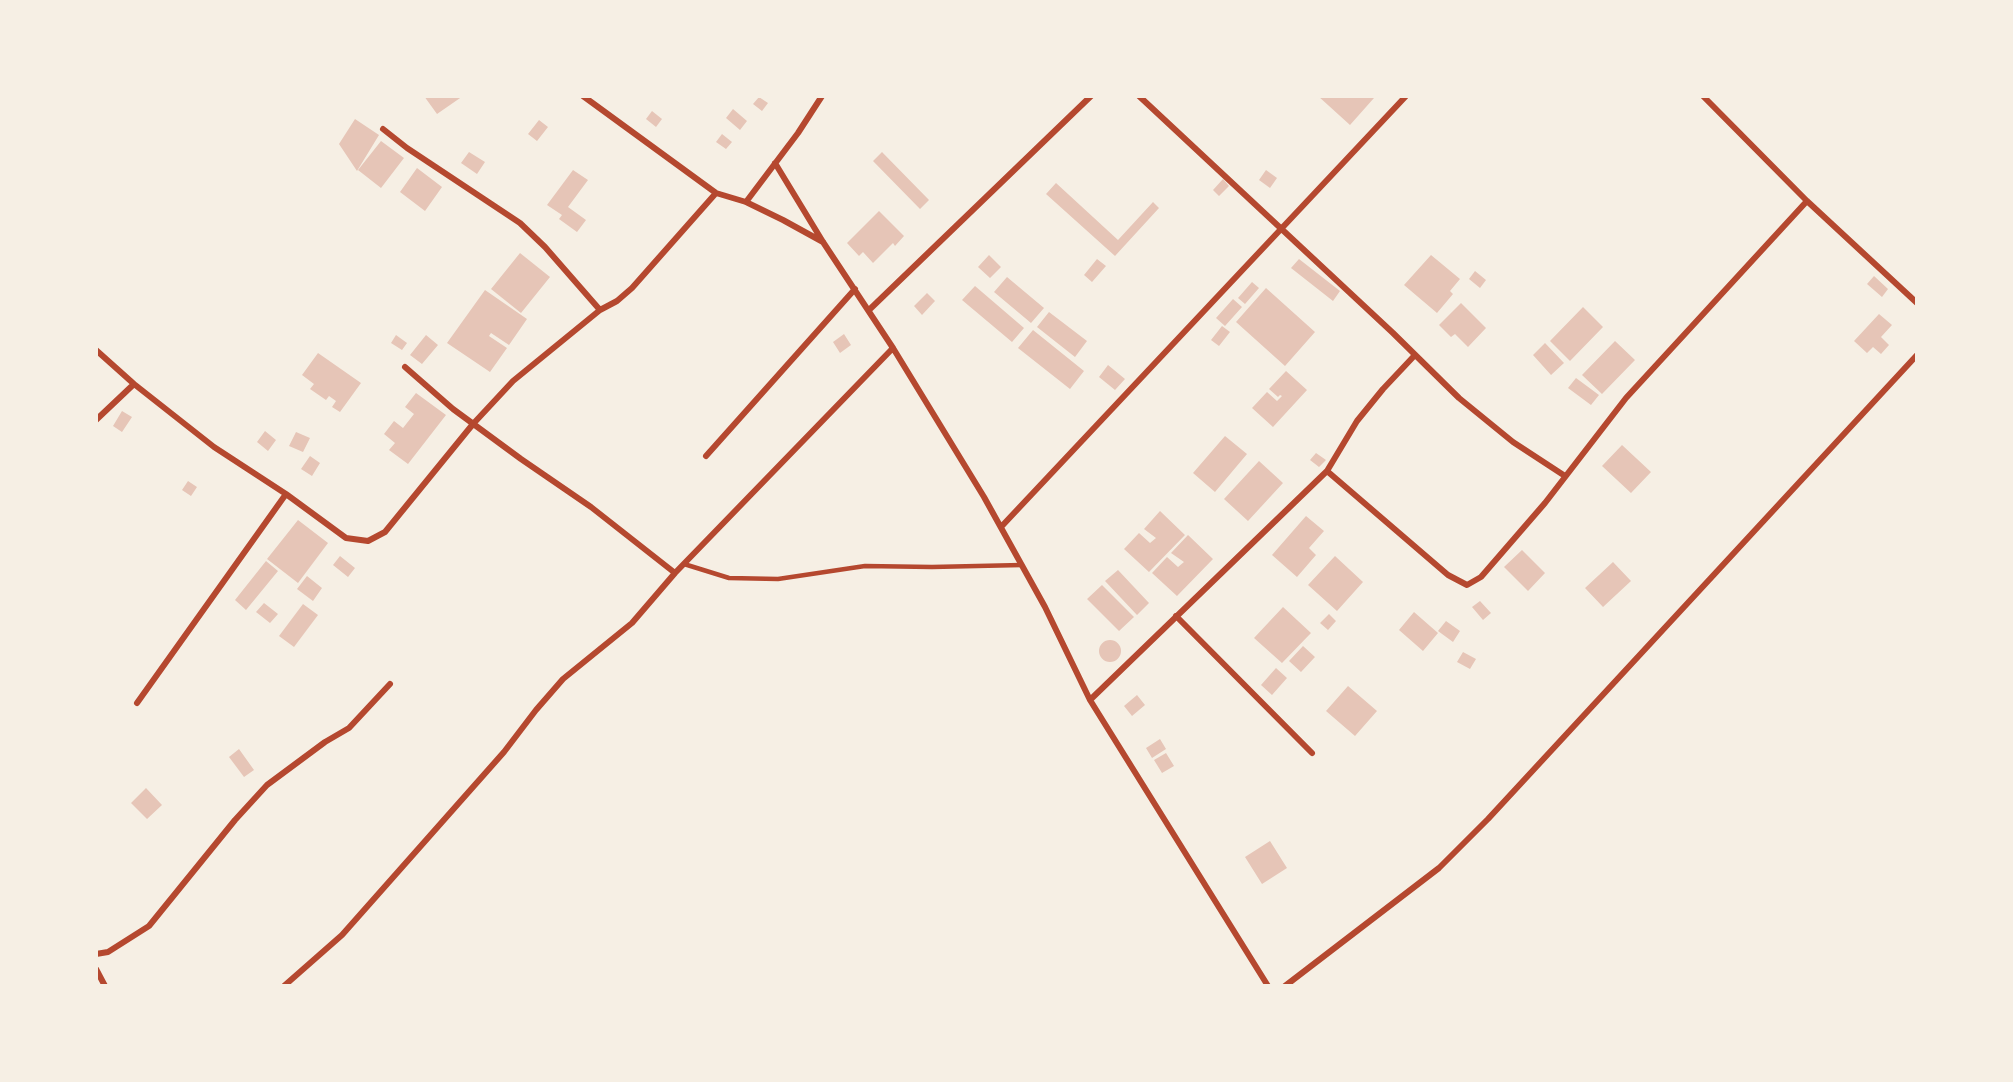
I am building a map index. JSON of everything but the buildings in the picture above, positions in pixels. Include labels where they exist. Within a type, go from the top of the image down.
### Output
[{"type":"street","points":[[583,96],[716,193],[746,202],[783,219],[823,242]]},
{"type":"street","points":[[746,202],[822,96]]},
{"type":"street","points":[[869,310],[1091,96]]},
{"type":"street","points":[[1139,96],[1459,398],[1513,442],[1564,476]]},
{"type":"street","points":[[1001,527],[1406,96]]},
{"type":"street","points":[[1703,96],[1807,201],[1917,303]]},
{"type":"street","points":[[383,129],[407,148],[520,223],[545,247],[600,310]]},
{"type":"street","points":[[775,163],[823,242],[893,348],[1001,527],[1045,607],[1089,700],[1268,986]]},
{"type":"street","points":[[96,350],[134,384],[214,447],[286,494],[346,538],[369,541],[385,532],[473,424],[513,381],[600,310],[617,302],[696,219],[716,193]]},
{"type":"street","points":[[1327,471],[1448,575],[1467,585],[1489,569],[1545,503],[1626,399],[1807,201]]},
{"type":"street","points":[[706,456],[855,289]]},
{"type":"street","points":[[285,986],[342,935],[504,752],[563,679],[632,623],[675,573],[893,348]]},
{"type":"street","points":[[1089,700],[1327,471],[1358,420],[1415,355]]},
{"type":"street","points":[[1286,986],[1439,868],[1488,819],[1917,355]]},
{"type":"street","points":[[405,367],[473,424],[591,507],[675,573]]},
{"type":"street","points":[[96,420],[134,384]]},
{"type":"street","points":[[137,703],[286,494]]},
{"type":"street","points":[[1176,616],[1312,753]]},
{"type":"street","points":[[96,954],[108,952],[149,926],[235,820],[267,785],[325,742],[349,728],[390,684]]},
{"type":"street","points":[[96,969],[105,986]]},
{"type":"lane","points":[[684,564],[729,578],[778,579],[865,566],[1022,565]]}]
